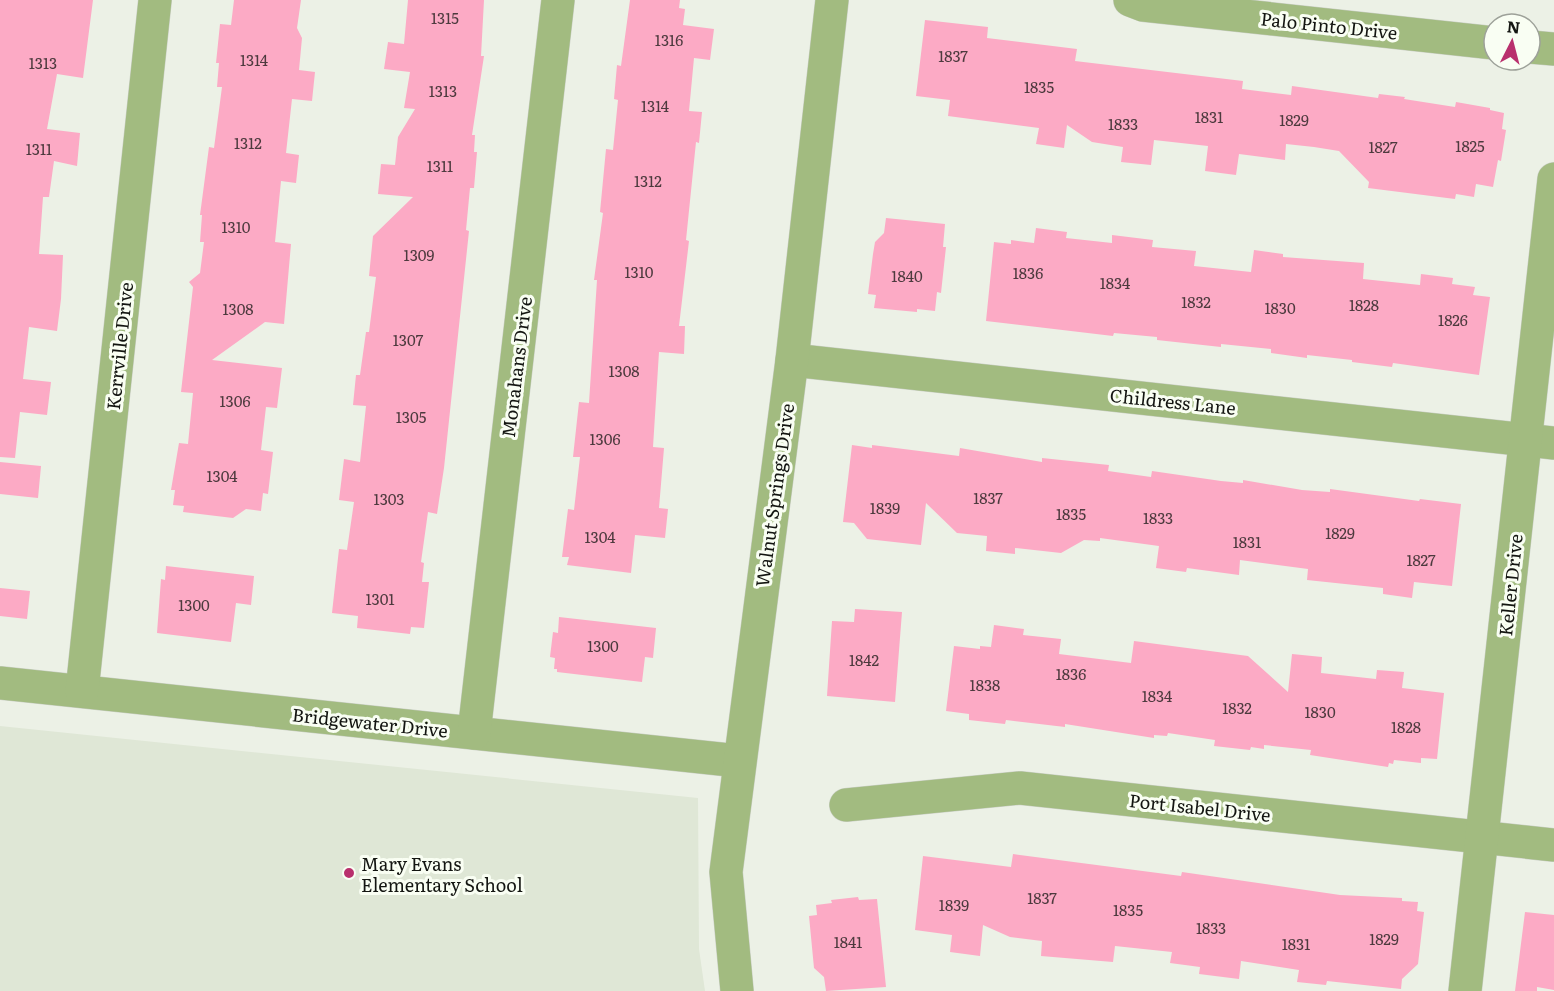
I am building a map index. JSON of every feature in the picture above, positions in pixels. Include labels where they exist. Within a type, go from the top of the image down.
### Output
[{"type":"street","name":"Kerrville Drive","points":[[81,691],[155,0]]},
{"type":"street","name":"Monahans Drive","points":[[474,733],[558,0]]},
{"type":"street","name":"Walnut Springs Drive","points":[[737,991],[726,872],[792,360],[832,0]]},
{"type":"street","name":"Palo Pinto Drive","points":[[1130,0],[1143,5],[1482,42]]},
{"type":"street","name":"Keller Drive","points":[[1465,991],[1482,838],[1540,441],[1554,179]]},
{"type":"street","name":"Childress Lane","points":[[792,360],[1540,441]]},
{"type":"street","name":"Bridgewater Drive","points":[[0,683],[739,761]]},
{"type":"street","name":"Port Isabel Drive","points":[[846,805],[1020,788],[1554,845]]},
{"type":"shaded area","name":"Mary Evans Elementary School","points":[[0,726],[698,798],[699,949],[705,991],[0,991]]},
{"type":"building","points":[[0,0],[93,0],[83,78],[57,74],[47,129],[80,133],[77,166],[54,161],[49,197],[43,197],[39,254],[63,255],[61,299],[57,331],[29,327],[23,379],[51,382],[47,415],[20,412],[15,458],[0,457]]},
{"type":"building","points":[[234,0],[301,0],[297,28],[302,38],[299,70],[315,72],[312,101],[292,99],[286,153],[299,155],[296,183],[281,181],[275,242],[291,244],[284,324],[265,322],[212,360],[282,368],[277,408],[266,407],[261,450],[273,452],[268,494],[263,493],[261,511],[246,509],[233,518],[183,512],[184,506],[173,505],[175,490],[171,490],[179,443],[188,444],[193,393],[181,392],[193,287],[189,282],[200,273],[204,242],[200,242],[202,215],[200,215],[209,147],[214,148],[222,87],[217,87],[219,63],[216,63],[220,24],[231,25]]},
{"type":"building","points":[[408,0],[484,0],[481,56],[484,56],[472,135],[475,135],[474,152],[477,152],[474,188],[470,188],[466,230],[469,231],[444,468],[437,514],[428,512],[421,562],[424,563],[422,582],[429,582],[424,628],[411,627],[410,634],[357,628],[358,616],[332,613],[339,549],[347,550],[354,502],[339,500],[344,459],[360,462],[366,406],[353,405],[356,375],[360,375],[366,332],[369,332],[376,277],[369,276],[373,236],[413,197],[378,194],[381,164],[395,165],[398,137],[415,109],[404,108],[410,72],[384,69],[388,42],[404,44]]},
{"type":"building","points":[[630,0],[680,0],[679,8],[685,9],[683,25],[714,29],[710,60],[694,58],[689,111],[702,112],[699,143],[696,142],[686,240],[689,241],[679,326],[685,326],[684,354],[659,352],[653,447],[664,448],[659,508],[668,509],[665,538],[635,535],[631,573],[567,565],[569,557],[562,557],[568,509],[574,510],[580,457],[573,457],[579,402],[589,403],[597,280],[594,280],[603,213],[600,212],[606,149],[613,150],[618,100],[614,99],[617,65],[621,66]]},
{"type":"building","points":[[925,20],[988,27],[987,38],[1077,49],[1075,61],[1243,81],[1242,89],[1291,95],[1292,86],[1378,98],[1379,94],[1405,97],[1404,99],[1455,107],[1456,102],[1490,108],[1490,110],[1504,113],[1502,129],[1506,130],[1501,161],[1498,160],[1493,187],[1476,184],[1474,197],[1456,194],[1455,199],[1368,188],[1369,182],[1339,151],[1314,147],[1286,144],[1285,160],[1239,154],[1236,175],[1205,171],[1208,146],[1154,140],[1151,165],[1121,162],[1123,147],[1092,142],[1067,125],[1064,148],[1036,144],[1039,128],[948,116],[950,100],[916,96]]},
{"type":"building","points":[[886,218],[945,224],[943,247],[946,247],[941,293],[937,292],[935,311],[917,309],[917,312],[874,308],[876,295],[868,294],[873,254],[875,242],[884,233]]},
{"type":"building","points":[[1036,228],[1067,232],[1066,238],[1112,243],[1112,235],[1153,240],[1152,247],[1196,251],[1194,266],[1251,272],[1254,250],[1283,254],[1283,257],[1364,263],[1363,279],[1420,285],[1421,274],[1453,278],[1452,284],[1475,287],[1473,295],[1490,297],[1479,375],[1393,363],[1392,367],[1307,355],[1307,358],[1271,353],[1271,349],[1221,344],[1221,347],[1157,340],[1157,337],[1114,333],[1113,336],[986,321],[994,242],[1011,244],[1011,240],[1034,243]]},
{"type":"building","points":[[852,445],[872,448],[872,445],[959,456],[960,448],[1042,462],[1042,458],[1109,465],[1108,471],[1151,477],[1152,471],[1221,481],[1243,483],[1243,480],[1302,490],[1330,492],[1330,489],[1461,504],[1452,586],[1414,582],[1412,598],[1383,594],[1383,588],[1307,580],[1308,569],[1240,560],[1239,575],[1187,568],[1186,572],[1156,568],[1159,546],[1100,538],[1100,541],[1084,540],[1061,553],[1015,548],[1015,554],[986,551],[987,536],[957,533],[926,503],[921,545],[867,539],[854,523],[843,522]]},
{"type":"building","points":[[0,462],[41,466],[38,498],[0,494]]},
{"type":"building","points":[[166,566],[254,576],[251,605],[236,603],[231,642],[157,633],[161,579],[165,580]]},
{"type":"building","points":[[0,588],[30,591],[27,619],[0,616]]},
{"type":"building","points":[[855,609],[902,612],[895,702],[827,696],[832,621],[854,622]]},
{"type":"building","points":[[559,617],[656,628],[653,658],[645,657],[642,682],[557,672],[557,669],[554,669],[555,658],[550,657],[553,632],[558,633]]},
{"type":"building","points":[[994,625],[1024,629],[1023,635],[1061,639],[1059,654],[1131,663],[1134,641],[1248,656],[1288,692],[1292,654],[1322,657],[1321,673],[1376,679],[1377,670],[1404,672],[1402,688],[1444,693],[1437,759],[1421,758],[1421,763],[1394,760],[1393,764],[1389,763],[1388,767],[1310,755],[1311,750],[1264,745],[1264,749],[1251,747],[1250,750],[1214,746],[1215,740],[1168,733],[1167,736],[1154,735],[1154,738],[1065,724],[1065,727],[1006,720],[1005,724],[969,720],[969,714],[946,711],[954,646],[980,649],[980,646],[991,647]]},
{"type":"building","points":[[1013,854],[1181,876],[1182,872],[1340,895],[1402,898],[1402,901],[1418,902],[1417,911],[1424,912],[1418,964],[1402,979],[1401,989],[1327,981],[1326,985],[1297,982],[1299,970],[1241,961],[1239,979],[1199,974],[1200,967],[1170,963],[1172,952],[1115,946],[1113,962],[1041,956],[1042,941],[1010,937],[983,925],[980,956],[950,952],[952,935],[915,930],[923,856],[1011,867]]},
{"type":"building","points":[[858,897],[859,900],[877,899],[886,987],[826,991],[824,977],[814,968],[809,916],[817,915],[816,905],[832,903],[831,900]]},
{"type":"building","points":[[1525,912],[1554,915],[1554,990],[1537,987],[1537,991],[1515,991]]},
{"type":"place","name":"Mary Evans Elementary School","points":[[349,873]]}]
